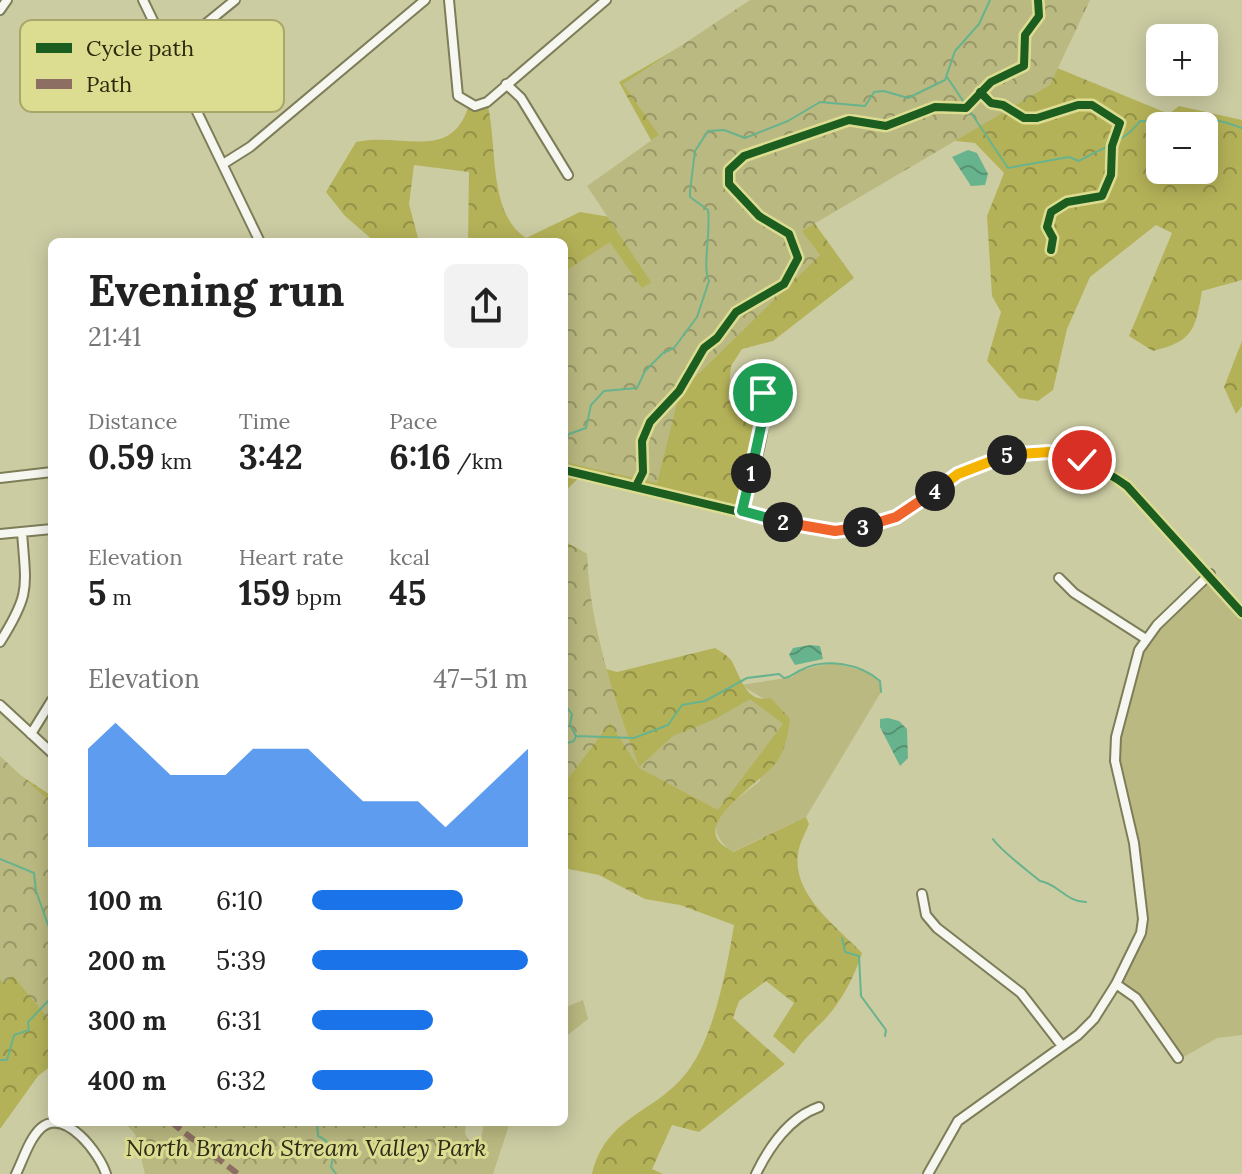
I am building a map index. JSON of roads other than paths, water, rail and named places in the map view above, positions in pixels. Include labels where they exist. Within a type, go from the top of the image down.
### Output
[{"type":"street","points":[[0,10],[7,0]]},
{"type":"street","points":[[143,0],[153,20]]},
{"type":"street","points":[[210,20],[235,0]]},
{"type":"street","points":[[223,164],[250,147],[425,0]]},
{"type":"street","points":[[449,0],[458,96],[475,106],[487,102],[606,0]]},
{"type":"street","points":[[506,84],[521,98],[568,175]]},
{"type":"street","points":[[197,112],[258,238]]},
{"type":"street","points":[[742,511],[761,435],[765,408],[763,393]]},
{"type":"street","points":[[568,471],[811,528],[855,529],[896,517],[976,465],[1020,452],[1049,452],[1082,460],[1127,486],[1210,574],[1242,613]]},
{"type":"street","points":[[0,478],[48,472]]},
{"type":"street","points":[[0,534],[48,529]]},
{"type":"street","points":[[0,642],[24,601],[22,532]]},
{"type":"street","points":[[928,1174],[958,1121],[1094,1019],[1137,946],[1143,919],[1134,843],[1117,779],[1115,749],[1139,650],[1210,574]]},
{"type":"street","points":[[1059,578],[1074,593],[1146,639]]},
{"type":"street","points":[[0,705],[48,749]]},
{"type":"street","points":[[31,734],[48,706]]},
{"type":"street","points":[[922,894],[926,915],[937,928],[1021,993],[1062,1046]]},
{"type":"street","points":[[1116,984],[1136,998],[1178,1058]]},
{"type":"street","points":[[756,1174],[773,1145],[799,1117],[819,1107]]},
{"type":"street","points":[[16,1174],[37,1132],[48,1124]]},
{"type":"street","points":[[64,1126],[74,1131],[89,1147],[106,1174]]},
{"type":"water","points":[[968,150],[977,153],[988,174],[985,185],[971,186],[952,157]]},
{"type":"water","points":[[820,646],[823,659],[795,665],[789,655],[793,648]]},
{"type":"water","points":[[880,719],[899,721],[907,729],[908,758],[900,766],[880,727]]},
{"type":"waterway","points":[[568,436],[586,428],[591,405],[604,391],[637,388],[645,371],[663,353],[674,348],[697,317],[709,281],[706,267],[709,219],[708,210],[690,197],[690,191],[695,151],[708,131],[724,130],[745,138],[788,121],[820,102],[865,106],[874,92],[884,91],[908,98],[945,80],[955,51],[979,24],[990,0]]},
{"type":"waterway","points":[[947,77],[1008,168],[1069,157],[1079,161],[1120,139],[1140,121],[1165,122],[1182,117],[1189,121],[1201,118],[1242,128]]},
{"type":"waterway","points":[[576,736],[634,738],[668,725],[682,705],[705,701],[747,678],[779,674],[784,678],[821,664],[842,664],[863,670],[880,681],[881,692]]},
{"type":"waterway","points":[[568,709],[572,714],[570,725],[576,736],[574,741],[568,743]]},
{"type":"waterway","points":[[993,839],[1040,881],[1073,899],[1086,902]]},
{"type":"waterway","points":[[0,859],[34,873],[36,891],[48,925]]},
{"type":"waterway","points":[[842,938],[845,952],[859,956],[861,996],[886,1030],[885,1036]]},
{"type":"waterway","points":[[0,1060],[7,1060],[14,1035],[29,1030],[28,1022],[48,1001]]},
{"type":"waterway","points":[[317,1126],[318,1136],[331,1148],[331,1167],[336,1174]]},
{"type":"park label","name":"North Branch Stream Valley Park","points":[[306,1148]]}]
